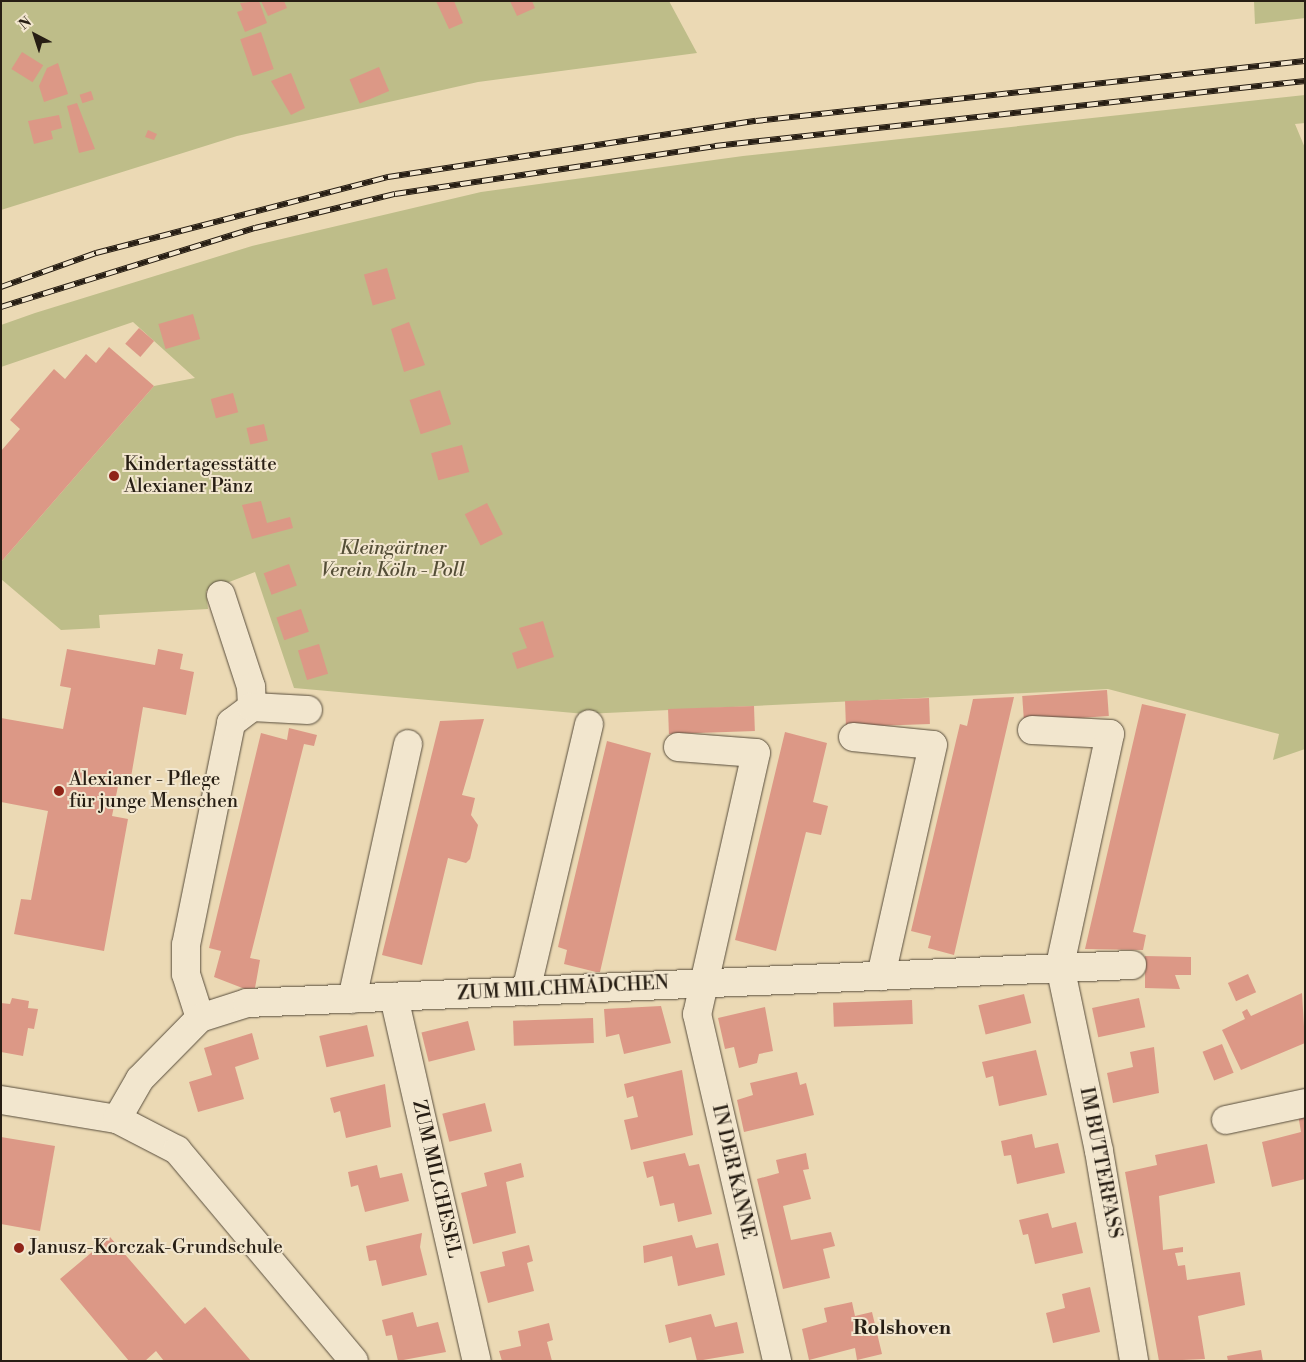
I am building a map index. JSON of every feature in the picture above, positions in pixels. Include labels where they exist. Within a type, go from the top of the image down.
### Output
[{"type":"street","points":[[222,595],[251,687],[252,708]]},
{"type":"street","points":[[200,1018],[186,974],[186,945],[231,723],[252,708],[308,710]]},
{"type":"street","points":[[526,991],[589,724]]},
{"type":"street","points":[[1032,730],[1110,734],[1060,966]]},
{"type":"street","points":[[853,737],[933,745],[881,976]]},
{"type":"street","points":[[352,999],[408,744]]},
{"type":"street","name":"IN DER KANNE","points":[[678,746],[756,753],[702,982],[697,1014],[777,1361]]},
{"type":"street","name":"ZUM MILCHMÄDCHEN","points":[[117,1119],[140,1079],[200,1018],[247,1003],[702,982],[881,976],[1060,966],[1132,965]]},
{"type":"street","name":"IM BUTTERFASS","points":[[1060,966],[1099,1151],[1134,1361]]},
{"type":"street","name":"ZUM MILCHESEL","points":[[394,997],[477,1361]]},
{"type":"street","points":[[1,1100],[117,1119],[176,1150],[354,1361]]},
{"type":"street","points":[[1226,1120],[1305,1103]]},
{"type":"green space","points":[[1,1],[669,1],[697,53],[478,82],[237,136],[1,210]]},
{"type":"green space","points":[[1254,1],[1305,1],[1305,18],[1255,24]]},
{"type":"green space","name":"Kleingärtner Verein Köln - Poll","points":[[1305,95],[1305,123],[1295,124],[1305,148],[1305,749],[1273,760],[1279,734],[1108,689],[585,714],[294,688],[255,572],[206,591],[208,609],[99,615],[100,628],[61,630],[1,579],[1,562],[154,386],[195,378],[133,322],[1,367],[1,325],[252,246],[481,192],[743,156]]},
{"type":"building","points":[[259,1],[267,23],[245,32],[237,12],[243,10],[240,3]]},
{"type":"building","points":[[261,1],[284,1],[287,8],[268,16]]},
{"type":"building","points":[[436,1],[454,1],[463,23],[449,29]]},
{"type":"building","points":[[510,1],[532,1],[535,8],[517,16]]},
{"type":"building","points":[[261,32],[274,69],[253,76],[240,39]]},
{"type":"building","points":[[22,52],[43,65],[33,82],[11,69]]},
{"type":"building","points":[[58,63],[68,94],[44,102],[39,86],[47,68]]},
{"type":"building","points":[[379,67],[389,91],[360,103],[350,80]]},
{"type":"building","points":[[291,73],[305,108],[291,115],[271,81]]},
{"type":"building","points":[[91,91],[94,100],[82,103],[80,95]]},
{"type":"building","points":[[77,103],[95,149],[79,153],[67,106]]},
{"type":"building","points":[[59,115],[62,128],[51,131],[53,139],[34,144],[28,121]]},
{"type":"building","points":[[148,130],[157,134],[154,140],[145,137]]},
{"type":"building","points":[[387,268],[396,299],[373,305],[364,275]]},
{"type":"building","points":[[193,314],[200,339],[166,349],[158,324]]},
{"type":"building","points":[[409,322],[425,365],[404,372],[391,329]]},
{"type":"building","points":[[139,328],[154,341],[140,357],[125,344]]},
{"type":"building","points":[[109,347],[154,386],[1,562],[1,451],[20,429],[10,420],[54,369],[65,379],[86,354],[96,363]]},
{"type":"building","points":[[440,390],[451,424],[421,434],[410,400]]},
{"type":"building","points":[[233,393],[238,412],[216,418],[211,399]]},
{"type":"building","points":[[264,424],[268,441],[250,445],[246,428]]},
{"type":"building","points":[[462,445],[469,472],[438,480],[431,453]]},
{"type":"building","points":[[261,501],[267,523],[290,517],[293,528],[252,539],[242,505]]},
{"type":"building","points":[[487,503],[503,534],[481,546],[465,514]]},
{"type":"building","points":[[289,564],[297,586],[271,595],[264,573]]},
{"type":"building","points":[[301,609],[309,632],[284,640],[276,617]]},
{"type":"building","points":[[543,621],[554,657],[517,669],[512,653],[527,648],[519,628]]},
{"type":"building","points":[[319,644],[328,674],[307,680],[298,650]]},
{"type":"building","name":"Alexianer - Pflege für junge Menschen","points":[[67,649],[155,665],[158,649],[183,654],[180,669],[194,672],[186,715],[143,707],[130,783],[119,781],[112,816],[128,819],[104,951],[14,934],[21,899],[31,900],[48,811],[1,802],[1,718],[63,729],[71,688],[60,686]]},
{"type":"building","points":[[1107,690],[1109,716],[1024,722],[1022,696]]},
{"type":"building","points":[[1014,697],[954,955],[928,948],[931,936],[911,931],[960,724],[967,726],[973,699]]},
{"type":"building","points":[[929,698],[930,724],[846,727],[845,701]]},
{"type":"building","points":[[1142,704],[1186,714],[1133,932],[1146,935],[1143,950],[1085,949]]},
{"type":"building","points":[[754,706],[755,731],[669,734],[668,709]]},
{"type":"building","points":[[484,719],[462,795],[475,798],[471,815],[478,825],[470,859],[466,863],[448,858],[422,965],[382,955],[440,721]]},
{"type":"building","points":[[289,728],[317,735],[314,746],[304,744],[250,958],[260,960],[255,988],[245,989],[214,977],[221,951],[209,948],[261,733],[287,740]]},
{"type":"building","points":[[785,732],[827,743],[813,802],[828,806],[821,835],[806,832],[776,951],[735,940]]},
{"type":"building","points":[[607,741],[651,753],[600,972],[596,972],[564,964],[567,950],[558,947]]},
{"type":"building","points":[[1145,956],[1191,957],[1191,975],[1175,975],[1180,989],[1145,988]]},
{"type":"building","points":[[1248,974],[1256,992],[1236,1001],[1228,983]]},
{"type":"building","points":[[1302,993],[1305,1043],[1241,1070],[1222,1030],[1245,1019],[1242,1012],[1247,1009],[1251,1016]]},
{"type":"building","points":[[1024,994],[1031,1023],[986,1034],[978,1005]]},
{"type":"building","points":[[12,998],[29,1001],[28,1008],[38,1009],[34,1029],[28,1028],[23,1056],[1,1052],[1,1003],[10,1004]]},
{"type":"building","points":[[1139,998],[1145,1027],[1098,1037],[1092,1008]]},
{"type":"building","points":[[912,1000],[913,1024],[834,1027],[833,1003]]},
{"type":"building","points":[[661,1006],[671,1043],[624,1054],[619,1034],[606,1037],[604,1009]]},
{"type":"building","points":[[765,1007],[773,1051],[759,1054],[757,1063],[739,1068],[734,1047],[725,1049],[718,1018]]},
{"type":"building","points":[[593,1018],[594,1043],[514,1046],[513,1021]]},
{"type":"building","points":[[468,1021],[475,1050],[429,1062],[421,1033]]},
{"type":"building","points":[[367,1025],[374,1056],[326,1067],[319,1036]]},
{"type":"building","points":[[252,1033],[259,1059],[235,1067],[244,1099],[198,1112],[189,1082],[212,1075],[204,1048]]},
{"type":"building","points":[[1222,1044],[1234,1073],[1214,1081],[1203,1052]]},
{"type":"building","points":[[1154,1047],[1159,1093],[1113,1103],[1107,1073],[1133,1067],[1130,1052]]},
{"type":"building","points":[[1036,1050],[1047,1095],[999,1106],[993,1076],[986,1078],[982,1062]]},
{"type":"building","points":[[682,1070],[693,1135],[631,1150],[624,1120],[638,1117],[633,1096],[627,1098],[624,1084]]},
{"type":"building","points":[[797,1072],[800,1085],[806,1083],[814,1115],[744,1132],[737,1100],[753,1095],[750,1083]]},
{"type":"building","points":[[385,1084],[391,1127],[346,1138],[340,1111],[334,1113],[330,1098]]},
{"type":"building","points":[[485,1103],[492,1131],[449,1142],[442,1114]]},
{"type":"building","points":[[1305,1112],[1305,1179],[1272,1187],[1262,1142],[1301,1132],[1298,1114]]},
{"type":"building","points":[[1032,1134],[1035,1148],[1058,1143],[1065,1173],[1017,1184],[1011,1155],[1004,1156],[1001,1141]]},
{"type":"building","points":[[1,1137],[55,1146],[40,1231],[1,1224]]},
{"type":"building","points":[[1207,1144],[1215,1183],[1159,1196],[1163,1250],[1183,1247],[1183,1252],[1175,1253],[1178,1266],[1185,1265],[1187,1280],[1240,1272],[1245,1305],[1198,1316],[1205,1359],[1159,1361],[1125,1172],[1157,1165],[1155,1155]]},
{"type":"building","points":[[685,1153],[689,1166],[699,1164],[712,1214],[678,1222],[674,1203],[660,1206],[653,1176],[647,1178],[643,1162]]},
{"type":"building","points":[[806,1153],[809,1169],[803,1170],[811,1199],[783,1206],[791,1240],[831,1232],[835,1246],[823,1249],[830,1278],[783,1289],[757,1179],[779,1173],[776,1160]]},
{"type":"building","points":[[521,1163],[524,1177],[506,1182],[516,1233],[473,1244],[461,1193],[487,1186],[484,1173]]},
{"type":"building","points":[[377,1165],[380,1178],[402,1173],[409,1201],[365,1212],[358,1185],[351,1187],[348,1172]]},
{"type":"building","points":[[1048,1213],[1052,1228],[1076,1222],[1083,1253],[1035,1264],[1028,1234],[1023,1235],[1019,1220]]},
{"type":"building","points":[[422,1233],[420,1247],[427,1275],[382,1286],[376,1260],[369,1261],[366,1246]]},
{"type":"building","points":[[692,1235],[696,1248],[718,1243],[725,1275],[678,1286],[672,1256],[644,1263],[643,1246]]},
{"type":"building","points":[[110,1237],[185,1324],[205,1307],[251,1361],[164,1361],[156,1351],[145,1361],[129,1361],[60,1279]]},
{"type":"building","points":[[529,1245],[533,1261],[527,1263],[534,1291],[488,1303],[480,1272],[505,1266],[502,1252]]},
{"type":"building","points":[[1090,1287],[1100,1332],[1053,1343],[1046,1313],[1065,1308],[1062,1294]]},
{"type":"building","points":[[852,1302],[855,1316],[872,1312],[882,1354],[857,1360],[855,1348],[809,1360],[802,1329],[827,1322],[824,1308]]},
{"type":"building","points":[[413,1312],[417,1327],[438,1322],[446,1352],[398,1361],[392,1335],[386,1336],[382,1320]]},
{"type":"building","points":[[711,1314],[715,1327],[737,1322],[744,1353],[697,1361],[691,1337],[669,1343],[665,1325]]},
{"type":"building","points":[[549,1323],[553,1340],[547,1342],[552,1361],[502,1361],[499,1351],[521,1346],[518,1331]]},
{"type":"building","points":[[1261,1350],[1263,1361],[1228,1361],[1227,1356]]},
{"type":"railway","points":[[1,287],[96,253],[388,177],[756,121],[1305,61]]},
{"type":"railway","points":[[1,307],[255,228],[395,194],[715,146],[1305,81]]},
{"type":"place","name":"Kindertagesstätte Alexianer Pänz","points":[[114,476]]},
{"type":"place","name":"Alexianer - Pflege für junge Menschen","points":[[59,791]]},
{"type":"place","name":"Janusz-Korczak-Grundschule","points":[[19,1248]]},
{"type":"district","name":"Rolshoven","points":[[902,1328]]}]
